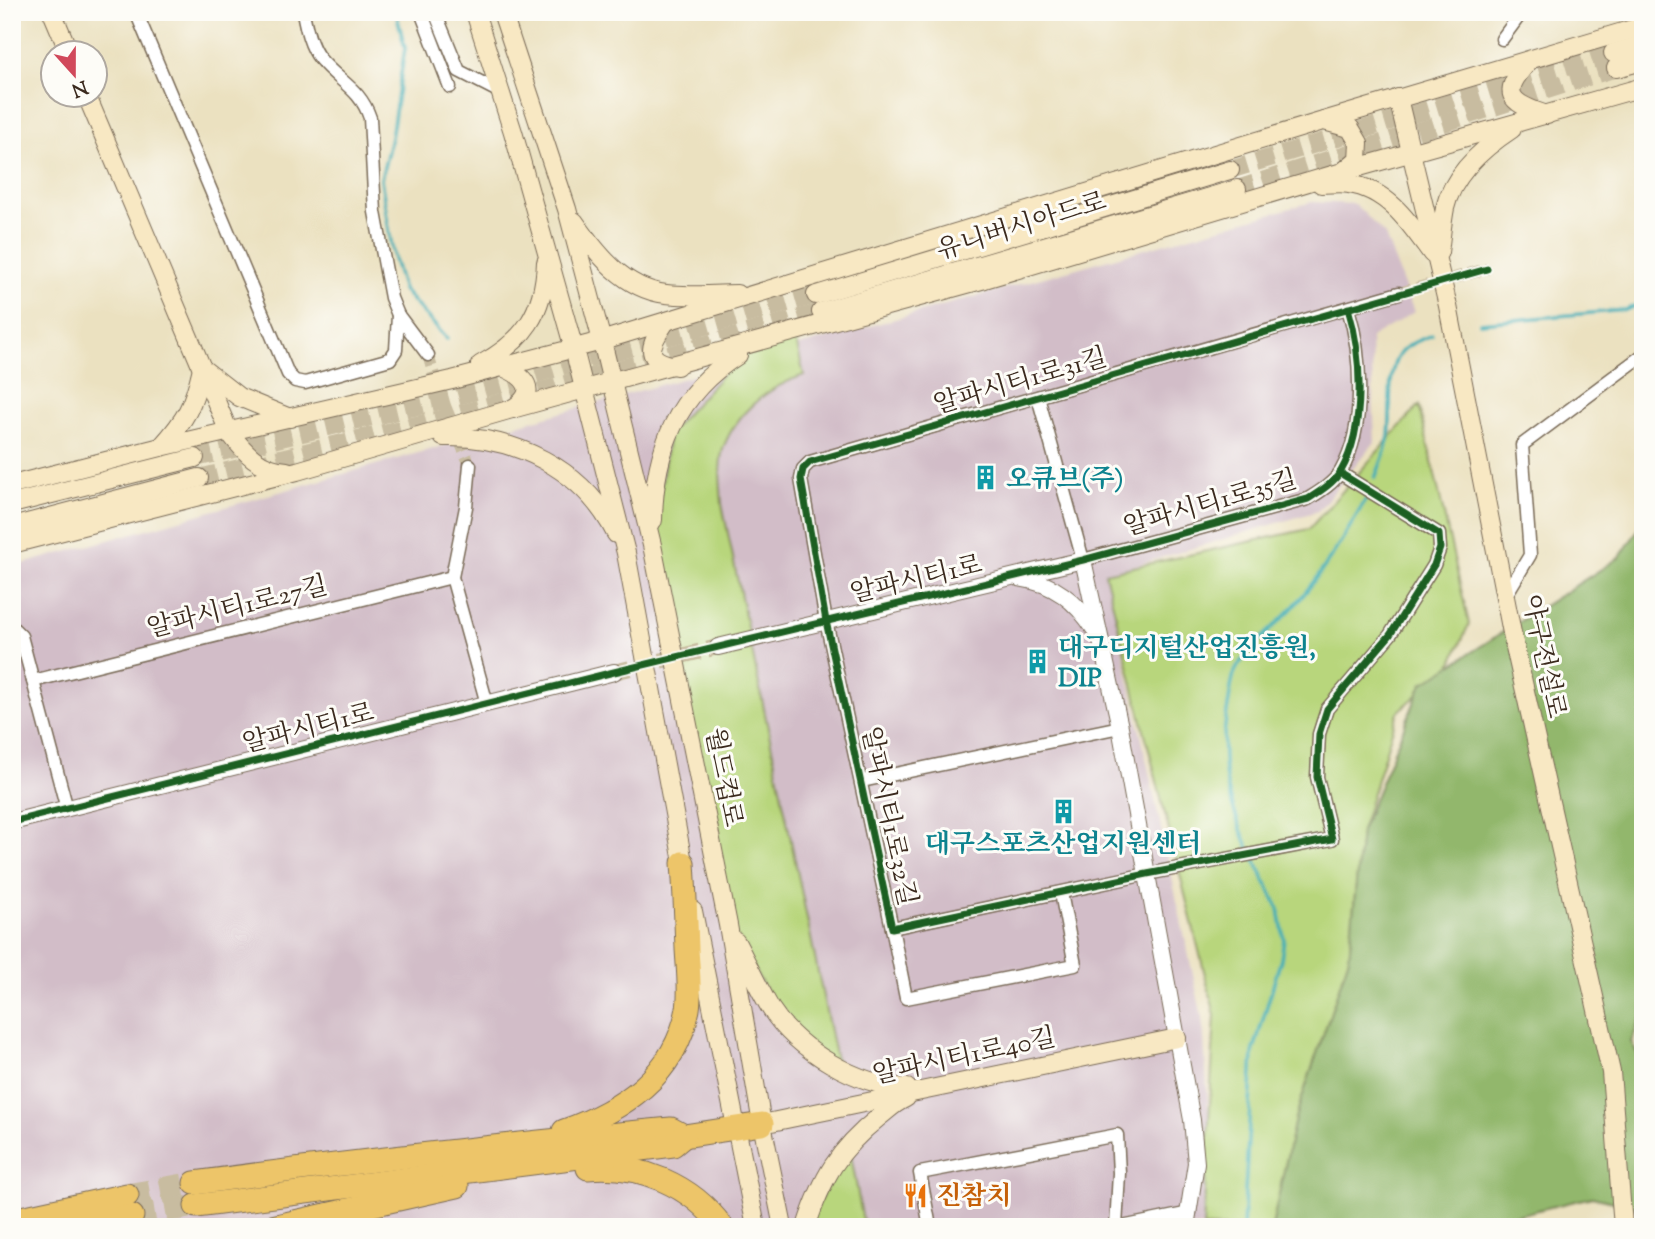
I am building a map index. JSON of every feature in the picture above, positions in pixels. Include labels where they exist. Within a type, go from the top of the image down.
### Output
[{"type":"highway","points":[[533,1142],[605,1115],[623,1104],[643,1089],[673,1049],[688,1008],[683,863]]},
{"type":"highway","points":[[684,1136],[671,1129],[312,1166],[195,1194],[673,1145],[684,1136],[762,1124]]},
{"type":"highway","points":[[272,1227],[484,1181],[591,1167],[625,1169],[665,1180],[701,1203],[722,1227]]},
{"type":"highway","points":[[12,1220],[129,1206],[67,1227]]},
{"type":"main road","points":[[51,12],[63,38]]},
{"type":"main road","points":[[475,12],[574,348],[626,553],[683,863],[756,1227]]},
{"type":"main road","points":[[502,12],[566,209],[596,253],[631,282],[644,289],[673,295],[755,294]]},
{"type":"main road","points":[[12,485],[161,447],[452,380],[664,324],[1398,98],[1643,26]]},
{"type":"main road","points":[[1643,44],[1614,60],[1643,61]]},
{"type":"main road","points":[[1530,60],[1513,78],[1510,90],[1513,98],[1522,106],[1548,116]]},
{"type":"main road","points":[[12,544],[297,471],[677,366],[1643,87]]},
{"type":"main road","name":"야구전설로","points":[[1398,98],[1448,306],[1513,638],[1611,1072],[1623,1227]]},
{"type":"main road","points":[[92,108],[229,432],[244,452],[270,470],[297,471]]},
{"type":"main road","points":[[1323,121],[1350,128],[1359,143],[1358,159],[1342,172]]},
{"type":"main road","points":[[1438,263],[1446,205],[1461,173],[1494,140],[1525,121]]},
{"type":"main road","name":"유니버시아드로","points":[[1230,170],[818,303],[1237,189]]},
{"type":"main road","points":[[1301,185],[1350,184],[1384,197],[1406,218],[1438,263]]},
{"type":"main road","name":"월드컵로","points":[[566,209],[653,545],[728,925],[762,1124],[783,1227]]},
{"type":"main road","points":[[452,380],[513,345],[523,332],[542,297],[546,248]]},
{"type":"main road","points":[[664,324],[651,345],[652,353],[662,363],[677,366]]},
{"type":"main road","points":[[653,545],[655,479],[664,444],[677,417],[690,396],[718,368],[743,352],[773,339]]},
{"type":"main road","points":[[500,366],[525,381],[528,392],[525,401],[512,410]]},
{"type":"main road","points":[[202,368],[239,397],[290,418]]},
{"type":"main road","points":[[161,447],[191,410],[202,368]]},
{"type":"main road","points":[[422,437],[461,436],[489,439],[513,445],[548,463],[589,495],[613,528],[626,553]]},
{"type":"main road","points":[[12,504],[195,458]]},
{"type":"main road","points":[[12,527],[199,478]]},
{"type":"main road","points":[[728,925],[772,1010],[797,1040],[826,1060],[855,1075],[894,1087],[925,1089]]},
{"type":"main road","name":"알파시티1로40길","points":[[762,1124],[1177,1038]]},
{"type":"main road","points":[[806,1227],[817,1194],[839,1156],[862,1131],[900,1101],[925,1089]]},
{"type":"street","points":[[136,12],[288,374],[295,381],[305,383],[390,359],[396,349],[398,315]]},
{"type":"street","points":[[303,12],[319,58],[357,92],[366,104],[370,118],[375,212],[391,298],[398,315],[428,355]]},
{"type":"street","points":[[421,12],[450,87]]},
{"type":"street","points":[[435,12],[459,71],[496,90],[501,96]]},
{"type":"street","points":[[1502,38],[1522,12]]},
{"type":"street","points":[[484,84],[491,75],[492,67]]},
{"type":"street","name":"알파시티1로31길","points":[[826,621],[801,479],[803,469],[810,462],[1399,293]]},
{"type":"street","name":"알파시티1로35길","points":[[1083,560],[1308,499],[1327,486],[1340,472],[1355,432],[1359,407],[1355,330],[1348,308]]},
{"type":"street","points":[[1506,595],[1530,555],[1522,445],[1643,355]]},
{"type":"street","name":"알파시티1로31길","points":[[1038,397],[1083,560]]},
{"type":"street","points":[[470,465],[466,507],[452,577],[487,704]]},
{"type":"street","name":"알파시티1로32길","points":[[892,928],[1147,874],[1332,839],[1317,777],[1319,734],[1327,709],[1390,635],[1434,565],[1440,548],[1439,534],[1340,472]]},
{"type":"street","points":[[1083,560],[1120,727],[1192,1120],[1196,1163],[1188,1220],[1122,1227]]},
{"type":"street","name":"알파시티1로","points":[[718,647],[1083,560]]},
{"type":"street","name":"알파시티1로27길","points":[[33,681],[452,577]]},
{"type":"street","points":[[1009,577],[1039,581],[1055,589],[1085,615],[1103,642]]},
{"type":"street","name":"알파시티1로32길","points":[[826,621],[906,998],[1075,965],[1060,893]]},
{"type":"street","points":[[12,627],[21,636],[67,809]]},
{"type":"street","name":"알파시티1로","points":[[12,822],[614,672]]},
{"type":"street","points":[[862,781],[1120,727]]},
{"type":"street","points":[[930,1227],[920,1173],[1117,1135],[1119,1173],[1116,1227]]},
{"type":"shaded area","points":[[1312,202],[1355,204],[1385,235],[1414,312],[1371,338],[1375,442],[1318,511],[1106,574],[1203,1021],[1212,1171],[1203,1227],[12,1227],[12,567]]},
{"type":"green space","points":[[794,333],[804,375],[766,394],[745,412],[736,424],[723,449],[722,504],[837,1065],[797,1040],[735,940],[653,545],[669,433],[743,352]]},
{"type":"green space","points":[[1419,405],[1469,624],[1451,665],[1398,712],[1361,831],[1349,958],[1295,1119],[1272,1227],[1203,1227],[1215,1015],[1105,573],[1309,529]]},
{"type":"green space","points":[[1643,522],[1643,1014],[1631,1042],[1643,1064],[1643,1209],[1592,1197],[1468,1227],[1272,1227],[1295,1119],[1349,958],[1361,831],[1422,684],[1620,557]]},
{"type":"green space","points":[[849,1144],[864,1227],[806,1227]]},
{"type":"waterway","points":[[396,12],[405,48],[391,138],[381,179],[387,218],[403,290],[447,339]]},
{"type":"waterway","points":[[1480,323],[1625,310],[1643,303]]},
{"type":"waterway","points":[[1375,478],[1389,436],[1391,382],[1395,362],[1405,348],[1432,335]]},
{"type":"waterway","points":[[1250,851],[1235,815],[1224,764],[1225,727],[1234,674],[1245,656],[1315,581],[1366,499]]},
{"type":"waterway","points":[[1243,1227],[1253,1053],[1281,959],[1284,939],[1279,909],[1254,858]]},
{"type":"tunnel","points":[[1230,170],[1613,53]]},
{"type":"tunnel","points":[[1237,189],[1616,68]]},
{"type":"tunnel","points":[[1399,293],[1487,269]]},
{"type":"tunnel","points":[[195,458],[440,401],[816,295]]},
{"type":"tunnel","points":[[199,478],[445,418],[821,312]]},
{"type":"tunnel","points":[[428,355],[439,392],[470,465]]},
{"type":"tunnel","points":[[614,672],[718,647]]},
{"type":"tunnel","points":[[127,1195],[195,1183]]},
{"type":"tunnel","points":[[132,1216],[196,1206]]},
{"type":"cycle path","points":[[1340,473],[1439,534],[1440,548],[1434,565],[1390,635],[1327,709],[1319,734],[1317,777],[1332,839],[1147,874],[892,928],[826,621],[801,479],[803,469],[810,462],[1487,269]]},
{"type":"cycle path","points":[[12,822],[614,672],[1083,560],[1308,499],[1326,487],[1341,471],[1355,434],[1359,368],[1348,308]]},
{"type":"place","name":"오큐브(주)","points":[[986,478]]},
{"type":"place","name":"대구디지털산업진흥원, DIP","points":[[1038,662]]},
{"type":"place","name":"대구스포츠산업지원센터","points":[[1063,811]]},
{"type":"place","name":"진참치","points":[[916,1195]]}]
